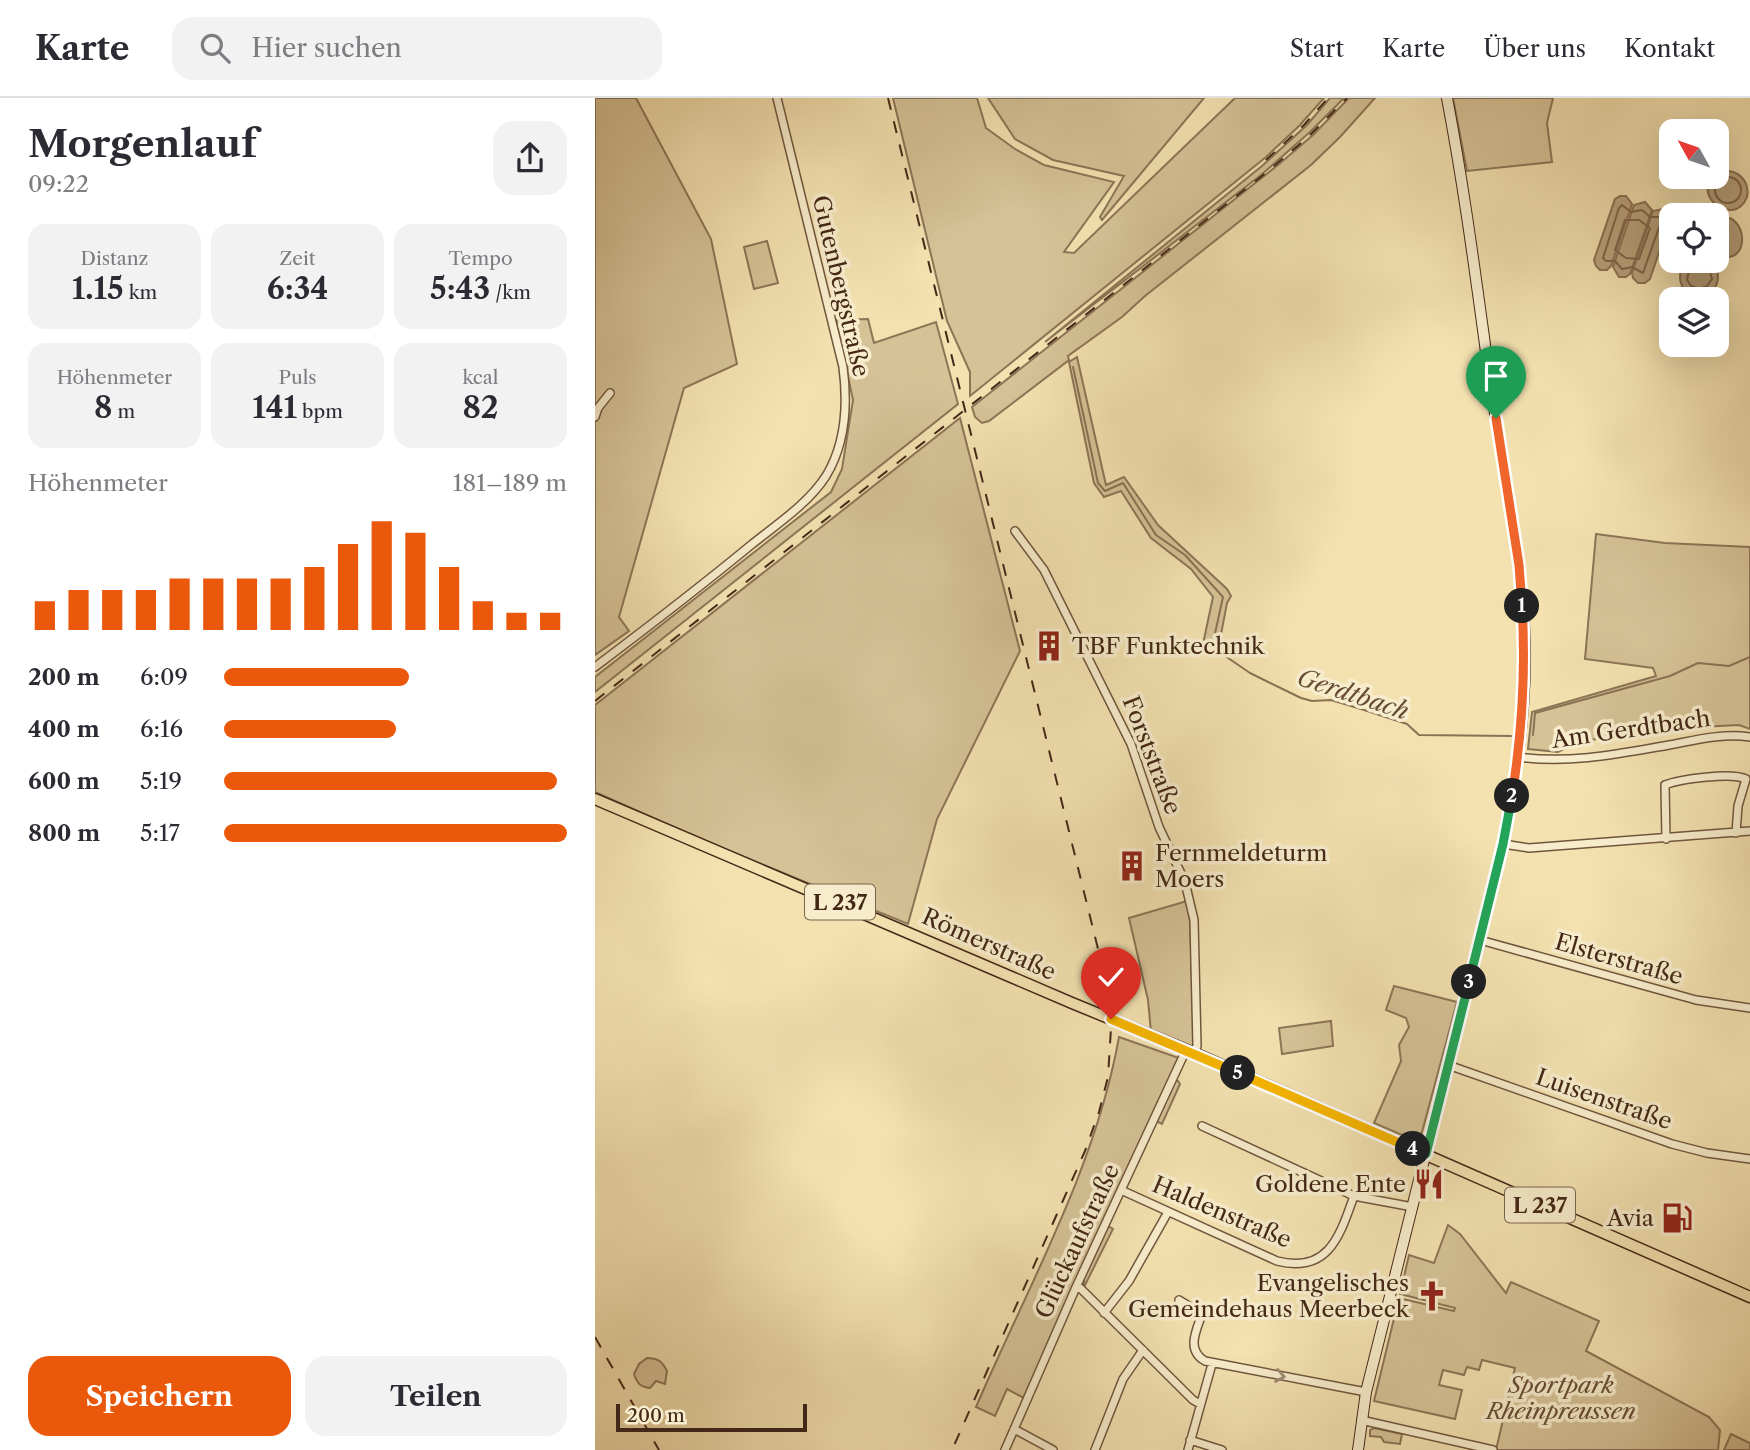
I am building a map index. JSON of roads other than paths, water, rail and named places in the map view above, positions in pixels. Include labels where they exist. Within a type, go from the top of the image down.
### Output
[{"type":"main road","points":[[1358,1450],[1366,1392],[1503,844],[1523,713],[1525,650],[1519,565],[1463,182],[1447,98]]},
{"type":"main road","name":"Römerstraße","points":[[595,799],[1190,1051],[1750,1297]]},
{"type":"street","name":"Gutenbergstraße","points":[[595,667],[813,494],[826,476],[840,444],[846,403],[843,368],[777,98]]},
{"type":"street","points":[[595,417],[598,408],[610,393]]},
{"type":"street","name":"Forststraße","points":[[1015,531],[1044,570],[1131,744],[1159,827],[1191,899],[1194,920],[1197,1046],[1190,1051]]},
{"type":"street","name":"Am Gerdtbach","points":[[1518,757],[1547,761],[1592,759],[1720,736],[1750,737]]},
{"type":"street","points":[[1666,839],[1665,785],[1732,776],[1746,779],[1738,806],[1735,833]]},
{"type":"street","points":[[1503,844],[1529,848],[1750,831]]},
{"type":"street","name":"Elsterstraße","points":[[1480,940],[1696,1000],[1750,1008]]},
{"type":"street","name":"Glückaufstraße","points":[[1005,1450],[1121,1190],[1190,1051]]},
{"type":"street","name":"Luisenstraße","points":[[1448,1065],[1672,1144],[1706,1153],[1750,1159]]},
{"type":"street","points":[[1202,1126],[1355,1196],[1413,1207]]},
{"type":"street","name":"Haldenstraße","points":[[1121,1190],[1277,1261],[1300,1263],[1315,1260],[1332,1247],[1355,1196]]},
{"type":"street","points":[[1104,1313],[1129,1281],[1168,1212]]},
{"type":"street","points":[[1077,1285],[1200,1404]]},
{"type":"street","points":[[1179,1300],[1202,1314],[1194,1339],[1194,1350],[1200,1358],[1212,1364],[1366,1392]]},
{"type":"street","points":[[1095,1450],[1123,1379],[1143,1350]]},
{"type":"street","points":[[1188,1450],[1212,1364]]},
{"type":"street","points":[[1361,1420],[1493,1450]]},
{"type":"street","points":[[1014,1429],[1053,1450]]},
{"type":"street","points":[[1190,1440],[1222,1450]]},
{"type":"water","points":[[1729,171],[1742,177],[1747,186],[1747,197],[1741,206],[1732,210],[1729,210],[1729,203],[1714,203],[1709,197],[1708,189],[1729,189]]},
{"type":"water","points":[[1626,196],[1632,204],[1611,266],[1607,270],[1600,270],[1594,260],[1615,199]]},
{"type":"water","points":[[1645,202],[1652,210],[1630,274],[1619,277],[1613,267],[1634,205]]},
{"type":"water","points":[[1659,210],[1659,252],[1650,279],[1645,283],[1638,283],[1632,273],[1653,211]]},
{"type":"water","points":[[1729,218],[1736,223],[1742,237],[1739,251],[1729,257]]},
{"type":"water","points":[[1681,273],[1717,273],[1715,287],[1683,287],[1681,284]]},
{"type":"waterway","name":"Gerdtbach","points":[[1073,367],[1098,483],[1105,491],[1123,483],[1156,535],[1185,555],[1223,597],[1212,647],[1250,673],[1301,698],[1312,701],[1331,700],[1361,709],[1407,724],[1419,735],[1511,736]]},
{"type":"waterway","name":"Gerdtbach","points":[[1533,735],[1535,713],[1670,676],[1698,663],[1729,666],[1750,657]]},
{"type":"railway","points":[[888,98],[1101,961],[1111,1028],[1108,1077],[1085,1151],[952,1450]]},
{"type":"railway","points":[[1266,160],[1304,125],[1328,98]]},
{"type":"railway","points":[[595,701],[1267,172],[1307,138],[1347,98]]},
{"type":"railway","points":[[595,1337],[659,1450]]},
{"type":"place","name":"TBF Funktechnik","points":[[1049,646]]},
{"type":"place","name":"Fernmeldeturm Moers","points":[[1132,866]]},
{"type":"place","name":"Goldene Ente","points":[[1429,1184]]},
{"type":"place","name":"Avia","points":[[1677,1218]]},
{"type":"place","name":"Evangelisches Gemeindehaus Meerbeck","points":[[1432,1296]]},
{"type":"park label","name":"Sportpark Rheinpreussen","points":[[1561,1398]]}]
